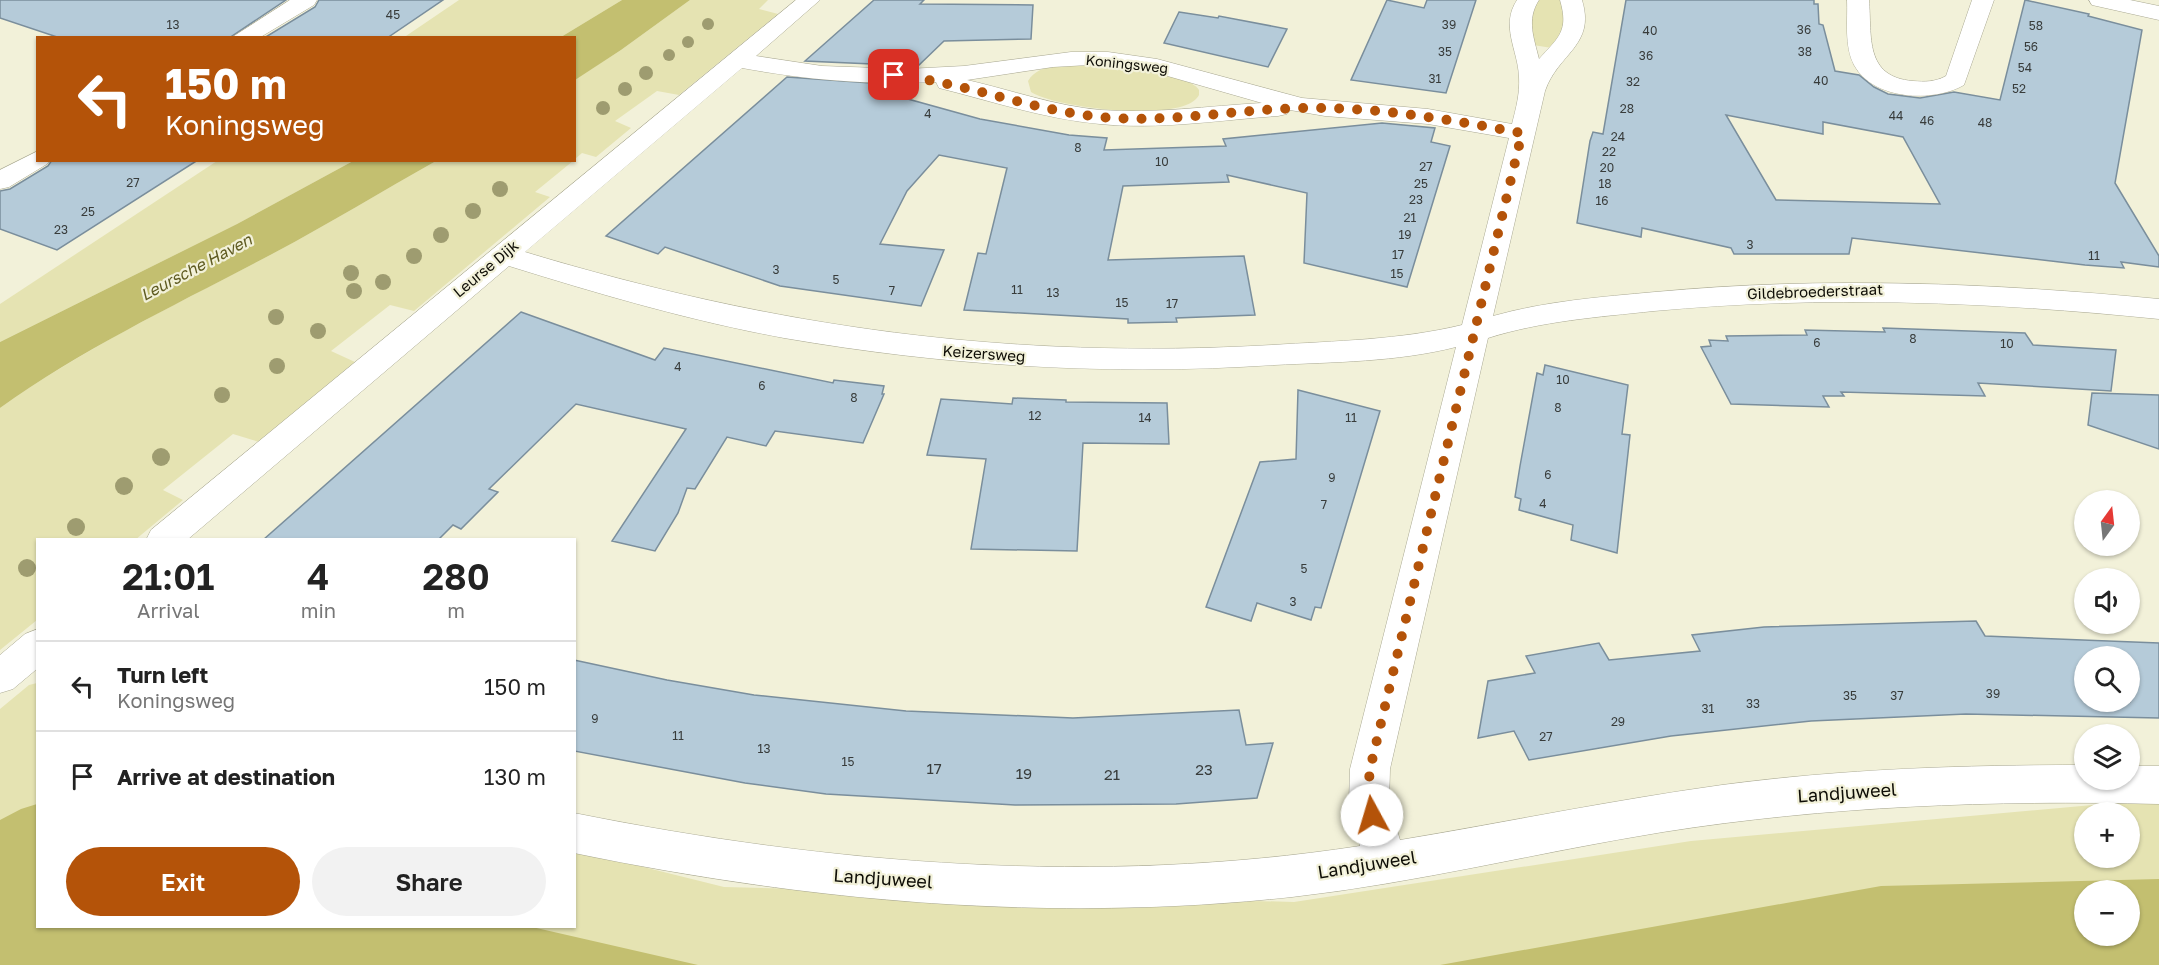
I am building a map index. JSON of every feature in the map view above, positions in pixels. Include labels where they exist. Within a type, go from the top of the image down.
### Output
[{"type":"street","points":[[245,36],[306,0]]},
{"type":"street","name":"Leurse Dijk","points":[[165,538],[809,0]]},
{"type":"street","points":[[1528,0],[1520,13],[1519,28],[1531,72],[1530,101]]},
{"type":"street","points":[[1385,862],[1369,803],[1370,769],[1530,101],[1541,74],[1569,42],[1574,32],[1576,18],[1571,0]]},
{"type":"street","points":[[1858,0],[1863,56],[1869,70],[1893,84],[1926,89],[1940,88],[1956,80],[1983,0]]},
{"type":"street","points":[[2100,0],[2159,13]]},
{"type":"street","name":"Koningsweg","points":[[738,60],[812,73],[894,75],[962,73],[1053,60],[1107,59],[1174,69],[1255,94],[1318,108]]},
{"type":"street","name":"Koningsweg","points":[[894,75],[959,85],[1056,111],[1112,118],[1184,119],[1250,110],[1318,108],[1420,115],[1522,133]]},
{"type":"street","points":[[0,181],[36,160]]},
{"type":"street","name":"Keizersweg","points":[[503,255],[647,298],[745,322],[852,340],[964,353],[1081,359],[1199,359],[1406,345],[1443,340],[1474,331]]},
{"type":"street","name":"Gildebroederstraat","points":[[1474,331],[1518,319],[1642,303],[1824,291],[1983,293],[2159,309]]},
{"type":"street","points":[[0,677],[36,647]]},
{"type":"street","name":"Landjuweel","points":[[576,833],[746,866],[836,876],[975,885],[1116,886],[1210,882],[1327,872],[1659,813],[1804,796],[1971,784],[2159,785]]},
{"type":"shaded area","points":[[459,0],[622,0],[563,36],[406,36]]},
{"type":"shaded area","points":[[690,0],[768,0],[759,9],[778,14],[679,95],[657,91],[615,121],[631,128],[596,157],[582,153],[576,158],[576,79],[621,50]]},
{"type":"shaded area","points":[[1536,0],[1564,0],[1570,21],[1552,48],[1533,45],[1527,31]]},
{"type":"shaded area","points":[[1055,66],[1109,67],[1154,72],[1189,82],[1199,90],[1199,95],[1189,104],[1170,109],[1146,111],[1091,108],[1045,98],[1031,92],[1028,81],[1030,78],[1039,70]]},
{"type":"shaded area","points":[[215,162],[351,162],[237,224],[0,342],[0,304]]},
{"type":"shaded area","points":[[434,162],[572,162],[535,192],[550,197],[414,311],[390,305],[331,351],[355,362],[259,442],[233,434],[163,490],[183,500],[137,538],[36,538],[36,621],[0,650],[0,408],[100,345],[295,242]]},
{"type":"shaded area","points":[[36,683],[36,928],[576,928],[576,850],[724,887],[1294,902],[1691,841],[2074,807],[2074,868],[2140,868],[2140,802],[2126,802],[2159,799],[2159,965],[0,965],[0,709],[29,685]]},
{"type":"water","points":[[622,0],[690,0],[576,79],[576,36],[563,36]]},
{"type":"water","name":"Leursche Haven","points":[[351,162],[434,162],[295,242],[100,345],[0,408],[0,342],[237,224]]},
{"type":"water","points":[[36,804],[36,928],[536,928],[698,965],[0,965],[0,820]]},
{"type":"water","points":[[2159,879],[2159,965],[1440,965],[1881,886],[2074,881],[2074,946],[2140,946],[2140,880],[2119,880]]},
{"type":"building","points":[[0,0],[286,0],[232,36],[54,36],[0,18]]},
{"type":"building","points":[[319,0],[443,0],[390,36],[267,36],[315,7]]},
{"type":"building","points":[[874,0],[924,0],[920,4],[1033,5],[1031,39],[944,41],[918,66],[805,61]]},
{"type":"building","points":[[1387,0],[1424,8],[1427,0],[1476,0],[1446,93],[1351,80]]},
{"type":"building","points":[[1626,0],[1814,0],[1814,4],[1818,4],[1819,24],[1823,25],[1835,71],[1859,75],[1874,87],[1888,94],[1920,98],[1954,92],[2000,100],[2025,0],[2089,14],[2088,16],[2142,30],[2115,183],[2159,256],[2159,267],[2121,262],[2124,268],[2085,265],[1852,238],[1849,254],[1734,254],[1731,248],[1642,228],[1641,237],[1577,223],[1590,141],[1593,132],[1603,134]],"holes":[[[1726,115],[1823,134],[1823,122],[1903,137],[1940,204],[1776,200]]]},
{"type":"building","points":[[1179,12],[1218,18],[1219,16],[1287,29],[1268,67],[1164,43]]},
{"type":"building","points":[[787,77],[899,85],[890,94],[980,119],[1069,135],[1107,138],[1104,150],[1226,146],[1223,139],[1382,123],[1435,128],[1431,142],[1450,146],[1407,287],[1304,263],[1307,193],[1227,175],[1229,182],[1123,186],[1108,260],[1244,256],[1255,315],[1176,318],[1177,322],[1128,323],[1128,319],[964,310],[978,253],[986,254],[1007,168],[939,155],[907,191],[880,244],[944,250],[921,306],[780,286],[665,247],[658,254],[606,236]]},
{"type":"building","points":[[51,162],[195,162],[57,250],[0,229],[0,191],[10,189],[48,166]]},
{"type":"building","points":[[521,312],[655,360],[664,348],[833,383],[834,380],[884,386],[882,394],[884,394],[863,443],[775,431],[766,446],[727,437],[695,489],[687,488],[678,513],[655,551],[612,541],[686,429],[576,404],[489,489],[498,492],[461,529],[453,525],[440,538],[265,538]]},
{"type":"building","points":[[1883,328],[2025,333],[2033,345],[2116,350],[2111,391],[1978,383],[1985,396],[1841,392],[1844,396],[1823,396],[1829,407],[1731,404],[1701,347],[1711,346],[1709,340],[1728,341],[1726,336],[1807,335],[1805,330],[1885,332]]},
{"type":"building","points":[[1545,365],[1628,385],[1622,434],[1630,435],[1617,553],[1571,540],[1573,525],[1519,510],[1521,499],[1515,497],[1520,466],[1537,373],[1543,375]]},
{"type":"building","points":[[1298,390],[1380,411],[1321,608],[1315,607],[1311,620],[1257,603],[1251,621],[1206,607],[1260,462],[1296,459]]},
{"type":"building","points":[[2092,393],[2159,395],[2159,449],[2088,425]]},
{"type":"building","points":[[1013,398],[1066,400],[1066,402],[1167,403],[1169,444],[1083,443],[1077,551],[971,549],[986,459],[927,455],[941,399],[1012,404]]},
{"type":"building","points":[[1976,621],[1985,636],[2159,643],[2159,718],[1966,714],[1811,721],[1671,736],[1529,760],[1514,731],[1478,738],[1488,681],[1535,673],[1526,656],[1599,643],[1609,660],[1700,651],[1692,635],[1764,627]]},
{"type":"building","points":[[576,660],[667,680],[754,695],[906,711],[1073,718],[1239,710],[1246,745],[1273,743],[1257,798],[1176,804],[1015,805],[826,794],[745,783],[576,751]]},
{"type":"route","points":[[894,75],[959,85],[1042,108],[1098,117],[1184,119],[1250,110],[1318,108],[1394,112],[1445,118],[1522,133],[1370,769],[1368,791],[1372,815]]}]
